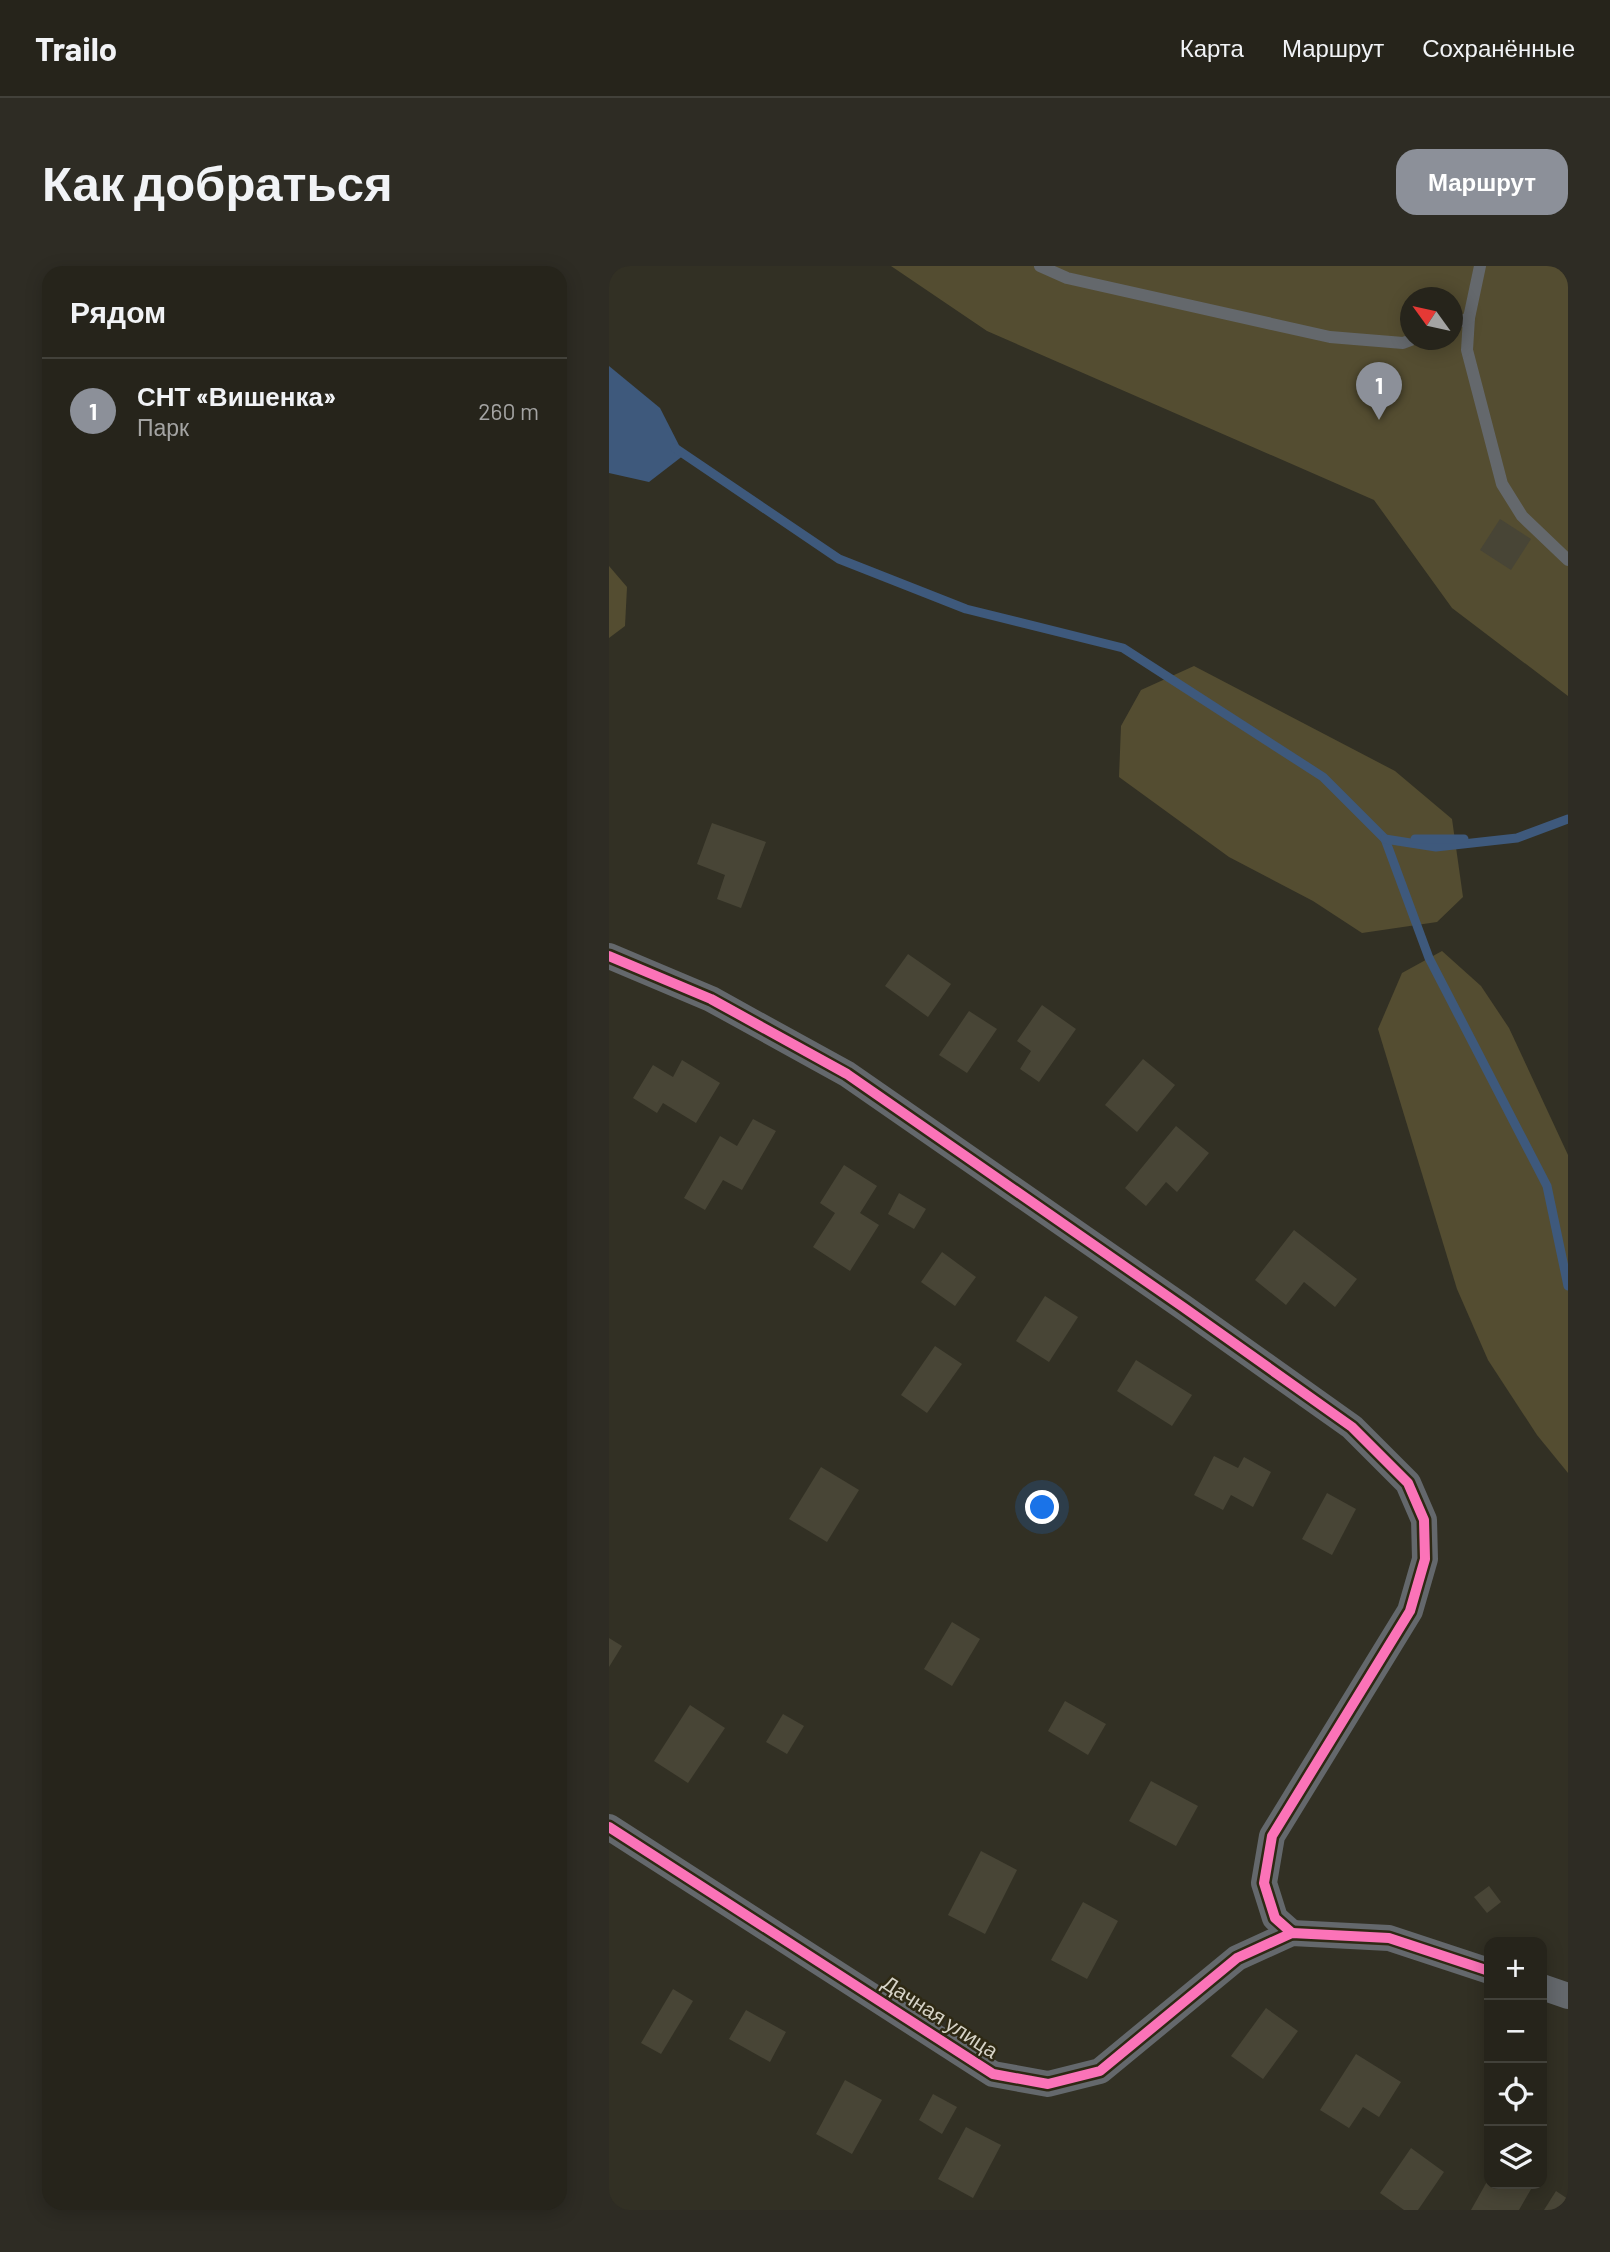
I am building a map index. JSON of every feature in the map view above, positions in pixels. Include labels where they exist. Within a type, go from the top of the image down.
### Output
[{"type":"street","points":[[609,956],[711,999],[848,1074],[1352,1427],[1408,1483],[1424,1520],[1425,1559],[1410,1611],[1272,1836],[1264,1883],[1275,1918],[1292,1933],[1389,1938],[1484,1968]]},
{"type":"street","name":"Дачная улица","points":[[609,1827],[993,2074],[1048,2084],[1100,2071],[1237,1958],[1292,1933]]},
{"type":"street","points":[[1547,1989],[1568,1996]]},
{"type":"lane","points":[[1040,266],[1067,278],[1330,337],[1400,342]]},
{"type":"lane","points":[[1480,266],[1469,318],[1467,350],[1502,484],[1522,516],[1568,560]]},
{"type":"lane","points":[[1463,320],[1469,318]]},
{"type":"shaded area","points":[[891,266],[1568,266],[1568,696],[1452,608],[1374,500],[987,331]]},
{"type":"shaded area","points":[[609,566],[627,587],[625,626],[609,638]]},
{"type":"shaded area","points":[[1194,666],[1395,771],[1452,819],[1463,897],[1437,922],[1362,933],[1313,901],[1229,857],[1119,777],[1121,726],[1141,690]]},
{"type":"shaded area","points":[[1442,951],[1481,986],[1509,1028],[1568,1155],[1568,1473],[1537,1435],[1488,1360],[1457,1289],[1378,1029],[1402,973]]},
{"type":"water","points":[[609,366],[660,408],[684,455],[649,482],[609,473]]},
{"type":"building","points":[[1500,519],[1531,539],[1511,570],[1480,550]]},
{"type":"building","points":[[712,823],[766,842],[741,908],[717,899],[725,875],[697,864]]},
{"type":"building","points":[[908,954],[951,984],[928,1017],[885,986]]},
{"type":"building","points":[[1042,1005],[1076,1029],[1039,1082],[1020,1069],[1031,1051],[1017,1041]]},
{"type":"building","points":[[969,1011],[997,1029],[967,1073],[939,1055]]},
{"type":"building","points":[[1143,1059],[1175,1085],[1137,1132],[1105,1105]]},
{"type":"building","points":[[682,1060],[720,1083],[696,1123],[663,1103],[657,1113],[633,1098],[653,1065],[673,1077]]},
{"type":"building","points":[[753,1119],[776,1131],[742,1190],[723,1180],[705,1210],[684,1198],[720,1136],[737,1146]]},
{"type":"building","points":[[1176,1126],[1209,1153],[1177,1192],[1166,1182],[1146,1206],[1125,1188]]},
{"type":"building","points":[[844,1165],[877,1186],[860,1213],[879,1225],[850,1271],[813,1247],[835,1213],[820,1203]]},
{"type":"building","points":[[899,1193],[926,1209],[914,1229],[888,1214]]},
{"type":"building","points":[[1294,1230],[1357,1279],[1335,1307],[1304,1282],[1286,1305],[1255,1280]]},
{"type":"building","points":[[942,1252],[976,1277],[955,1306],[921,1282]]},
{"type":"building","points":[[1045,1296],[1078,1317],[1049,1362],[1016,1341]]},
{"type":"building","points":[[935,1346],[962,1364],[927,1413],[901,1395]]},
{"type":"building","points":[[1136,1360],[1192,1395],[1172,1426],[1117,1391]]},
{"type":"building","points":[[1214,1456],[1238,1468],[1244,1457],[1271,1472],[1253,1507],[1231,1495],[1223,1510],[1194,1495]]},
{"type":"building","points":[[821,1467],[859,1490],[827,1542],[789,1519]]},
{"type":"building","points":[[1327,1493],[1356,1509],[1332,1555],[1302,1539]]},
{"type":"building","points":[[952,1622],[980,1639],[952,1686],[924,1669]]},
{"type":"building","points":[[609,1638],[622,1646],[609,1667]]},
{"type":"building","points":[[1065,1701],[1106,1724],[1088,1755],[1048,1731]]},
{"type":"building","points":[[690,1705],[725,1728],[688,1783],[654,1761]]},
{"type":"building","points":[[783,1714],[804,1726],[787,1754],[766,1742]]},
{"type":"building","points":[[1151,1781],[1198,1806],[1176,1846],[1129,1821]]},
{"type":"building","points":[[981,1851],[1017,1870],[985,1934],[948,1915]]},
{"type":"building","points":[[1489,1886],[1501,1902],[1487,1913],[1474,1897]]},
{"type":"building","points":[[1083,1902],[1118,1921],[1087,1979],[1051,1960]]},
{"type":"building","points":[[673,1989],[693,2001],[661,2054],[641,2043]]},
{"type":"building","points":[[1266,2008],[1298,2031],[1263,2079],[1231,2056]]},
{"type":"building","points":[[746,2010],[786,2032],[770,2062],[729,2039]]},
{"type":"building","points":[[1356,2054],[1401,2082],[1379,2117],[1363,2107],[1349,2128],[1320,2110]]},
{"type":"building","points":[[845,2080],[882,2100],[852,2154],[816,2134]]},
{"type":"building","points":[[933,2094],[957,2107],[942,2134],[919,2120]]},
{"type":"building","points":[[966,2127],[1001,2145],[973,2198],[938,2179]]},
{"type":"building","points":[[1411,2148],[1444,2172],[1418,2210],[1404,2210],[1380,2193]]},
{"type":"building","points":[[1484,2187],[1484,2189],[1531,2189],[1519,2210],[1471,2210]]},
{"type":"building","points":[[1556,2191],[1568,2199],[1568,2210],[1544,2210]]},
{"type":"waterway","points":[[675,448],[839,559],[966,609],[1123,648],[1323,777],[1385,839],[1429,958],[1547,1186],[1568,1286]]},
{"type":"waterway","points":[[1385,839],[1436,847],[1517,838],[1568,819]]},
{"type":"waterway","points":[[1415,839],[1464,839]]},
{"type":"cycle path","points":[[609,956],[711,999],[847,1074],[1352,1427],[1408,1483],[1424,1520],[1425,1559],[1410,1611],[1272,1836],[1264,1883],[1275,1918],[1292,1933]]},
{"type":"cycle path","points":[[609,1827],[993,2074],[1048,2084],[1100,2071],[1237,1958],[1292,1933],[1389,1938],[1484,1969]]},
{"type":"place","name":"СНТ «Вишенка»","points":[[1379,420]]}]
